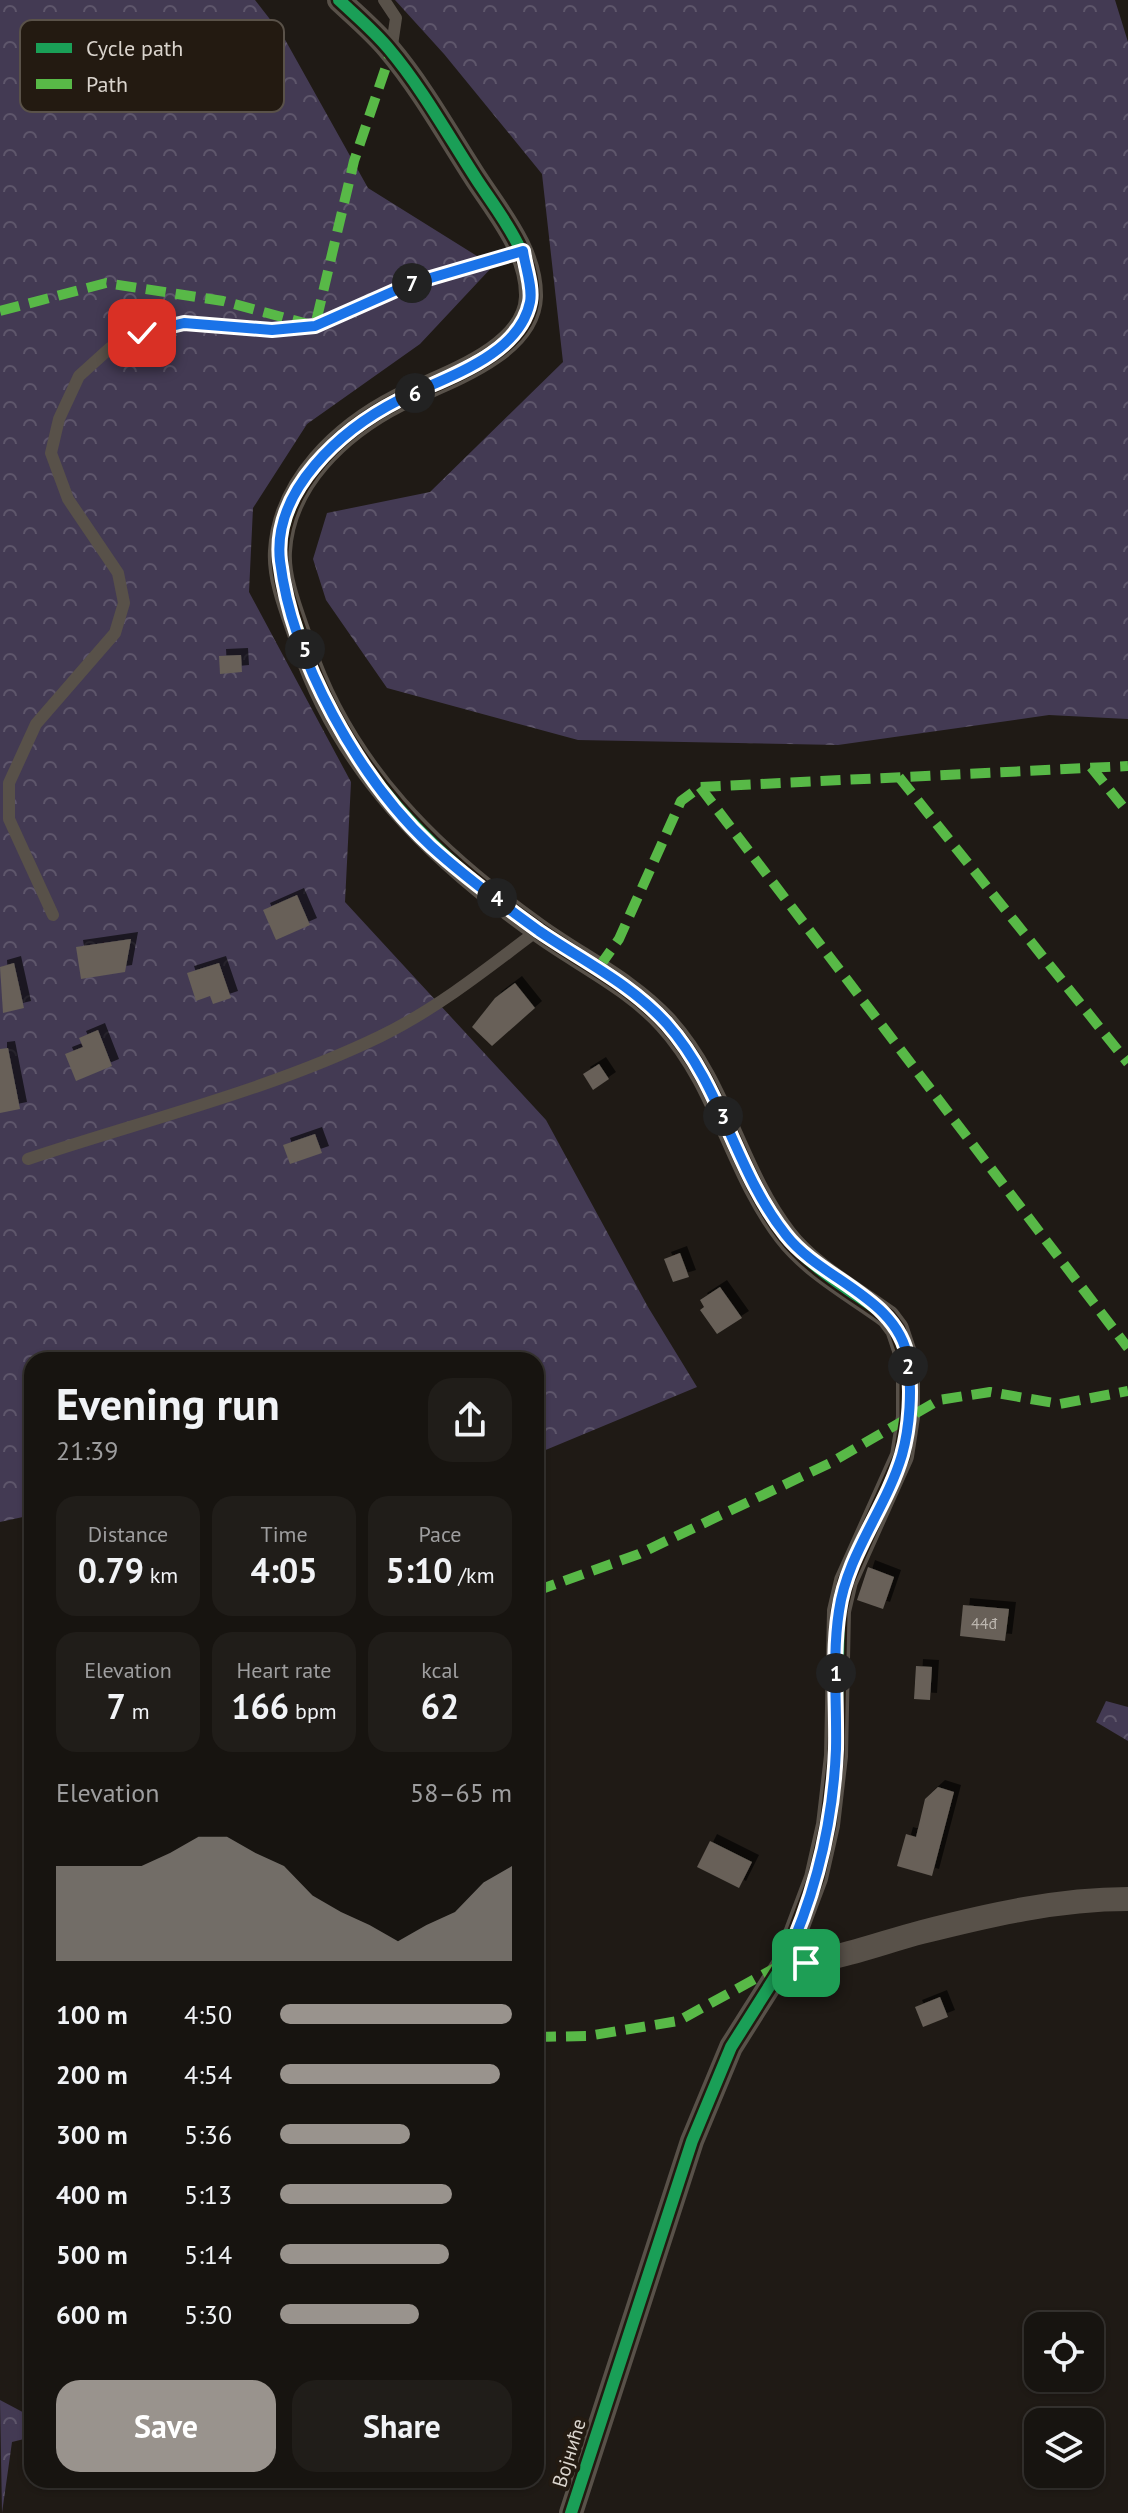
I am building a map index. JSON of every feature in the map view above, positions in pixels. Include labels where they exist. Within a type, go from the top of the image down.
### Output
[{"type":"street","points":[[339,0],[391,52],[523,251]]},
{"type":"street","name":"Војниће","points":[[523,251],[531,299],[522,324],[483,362],[394,402],[323,457],[296,488],[284,522],[279,557],[316,684],[394,807],[432,847],[538,930],[599,967],[664,1021],[699,1063],[766,1206],[787,1237],[805,1256],[888,1317],[897,1329],[908,1362],[909,1406],[902,1456],[857,1554],[839,1611],[836,1756],[828,1825],[808,1904],[784,1963],[731,2047],[692,2141],[571,2513]]},
{"type":"street","points":[[784,1963],[832,1957],[999,1914],[1086,1899],[1128,1899]]},
{"type":"lane","points":[[384,0],[396,18],[391,52]]},
{"type":"lane","points":[[53,915],[9,819],[9,783],[36,724],[115,633],[124,603],[118,573],[68,499],[51,453],[59,419],[79,376],[110,348],[142,333],[184,323],[272,330],[315,326],[410,284],[523,251]]},
{"type":"lane","points":[[28,1159],[315,1065],[381,1036],[431,1009],[538,930]]},
{"type":"green space","points":[[0,0],[255,0],[271,20],[20,20],[20,112],[284,112],[284,38],[368,188],[493,266],[420,344],[307,424],[253,508],[249,592],[351,782],[345,902],[546,1120],[648,1307],[697,1387],[544,1451],[544,1352],[24,1352],[24,1517],[0,1522]]},
{"type":"green space","points":[[395,0],[1115,0],[1128,42],[1128,719],[1049,715],[838,745],[578,740],[387,688],[326,600],[313,559],[327,513],[430,492],[563,362],[542,174],[444,54]]},
{"type":"green space","points":[[1106,1701],[1128,1707],[1128,1741],[1096,1722]]},
{"type":"green space","points":[[0,2400],[24,2413],[24,2439],[12,2442],[2,2513]]},
{"type":"building","points":[[241,655],[242,672],[220,674],[219,656]]},
{"type":"building","points":[[297,895],[310,925],[276,940],[263,910]]},
{"type":"building","points":[[131,939],[125,972],[81,979],[76,947]]},
{"type":"building","points":[[14,963],[24,1008],[3,1013],[0,967]]},
{"type":"building","points":[[219,963],[231,998],[213,1004],[210,996],[196,1001],[187,973]]},
{"type":"building","points":[[515,983],[535,1008],[492,1046],[472,1027],[495,998]]},
{"type":"building","points":[[98,1030],[112,1066],[76,1081],[65,1054],[83,1047],[79,1038]]},
{"type":"building","points":[[8,1048],[20,1109],[0,1113],[0,1049]]},
{"type":"building","points":[[599,1064],[609,1079],[593,1090],[583,1074]]},
{"type":"building","points":[[315,1134],[322,1153],[290,1164],[283,1145]]},
{"type":"building","points":[[680,1253],[689,1277],[673,1282],[664,1259]]},
{"type":"building","points":[[720,1287],[742,1318],[717,1334],[700,1310],[704,1307],[700,1300]]},
{"type":"building","points":[[868,1567],[894,1577],[883,1609],[857,1600]]},
{"type":"building","points":[[963,1605],[1009,1609],[1005,1641],[960,1636]]},
{"type":"building","points":[[916,1666],[932,1667],[930,1700],[914,1699]]},
{"type":"building","points":[[938,1787],[954,1792],[932,1876],[897,1866],[906,1834],[916,1837],[925,1799]]},
{"type":"building","points":[[710,1841],[752,1862],[739,1888],[697,1867]]},
{"type":"building","points":[[940,1997],[948,2017],[923,2027],[915,2007]]},
{"type":"marked path","points":[[0,311],[106,283],[223,301],[315,326],[354,161],[391,52]]},
{"type":"marked path","points":[[599,967],[619,939],[681,801],[700,787],[1128,766]]},
{"type":"marked path","points":[[1091,767],[1128,813]]},
{"type":"marked path","points":[[899,777],[1128,1063]]},
{"type":"marked path","points":[[700,787],[1128,1348]]},
{"type":"marked path","points":[[544,1588],[639,1554],[830,1463],[939,1400],[990,1392],[1060,1404],[1128,1391]]},
{"type":"marked path","points":[[544,2037],[588,2036],[678,2021],[777,1967]]},
{"type":"cycle path","points":[[339,0],[389,49],[435,113],[513,235],[526,265],[531,297],[526,317],[515,334],[499,349],[458,373],[399,400],[356,427],[319,461],[292,503],[280,551],[281,574],[291,611],[321,690],[342,731],[368,770],[429,840],[500,902],[620,984],[665,1022],[701,1072],[753,1183],[785,1235],[820,1269],[888,1317],[897,1329],[908,1362],[908,1417],[902,1456],[846,1581],[839,1611],[836,1756],[828,1825],[816,1878],[784,1963],[731,2047],[692,2141],[571,2513]]},
{"type":"route","points":[[142,333],[184,323],[272,330],[315,326],[410,284],[523,251],[531,299],[522,324],[483,362],[394,402],[323,457],[296,488],[284,522],[279,557],[316,684],[394,807],[432,847],[538,930],[599,967],[664,1021],[699,1063],[766,1206],[787,1237],[805,1256],[888,1317],[904,1343],[908,1362],[909,1406],[902,1456],[846,1581],[839,1611],[836,1756],[828,1825],[816,1878],[784,1963],[806,1963]]}]
